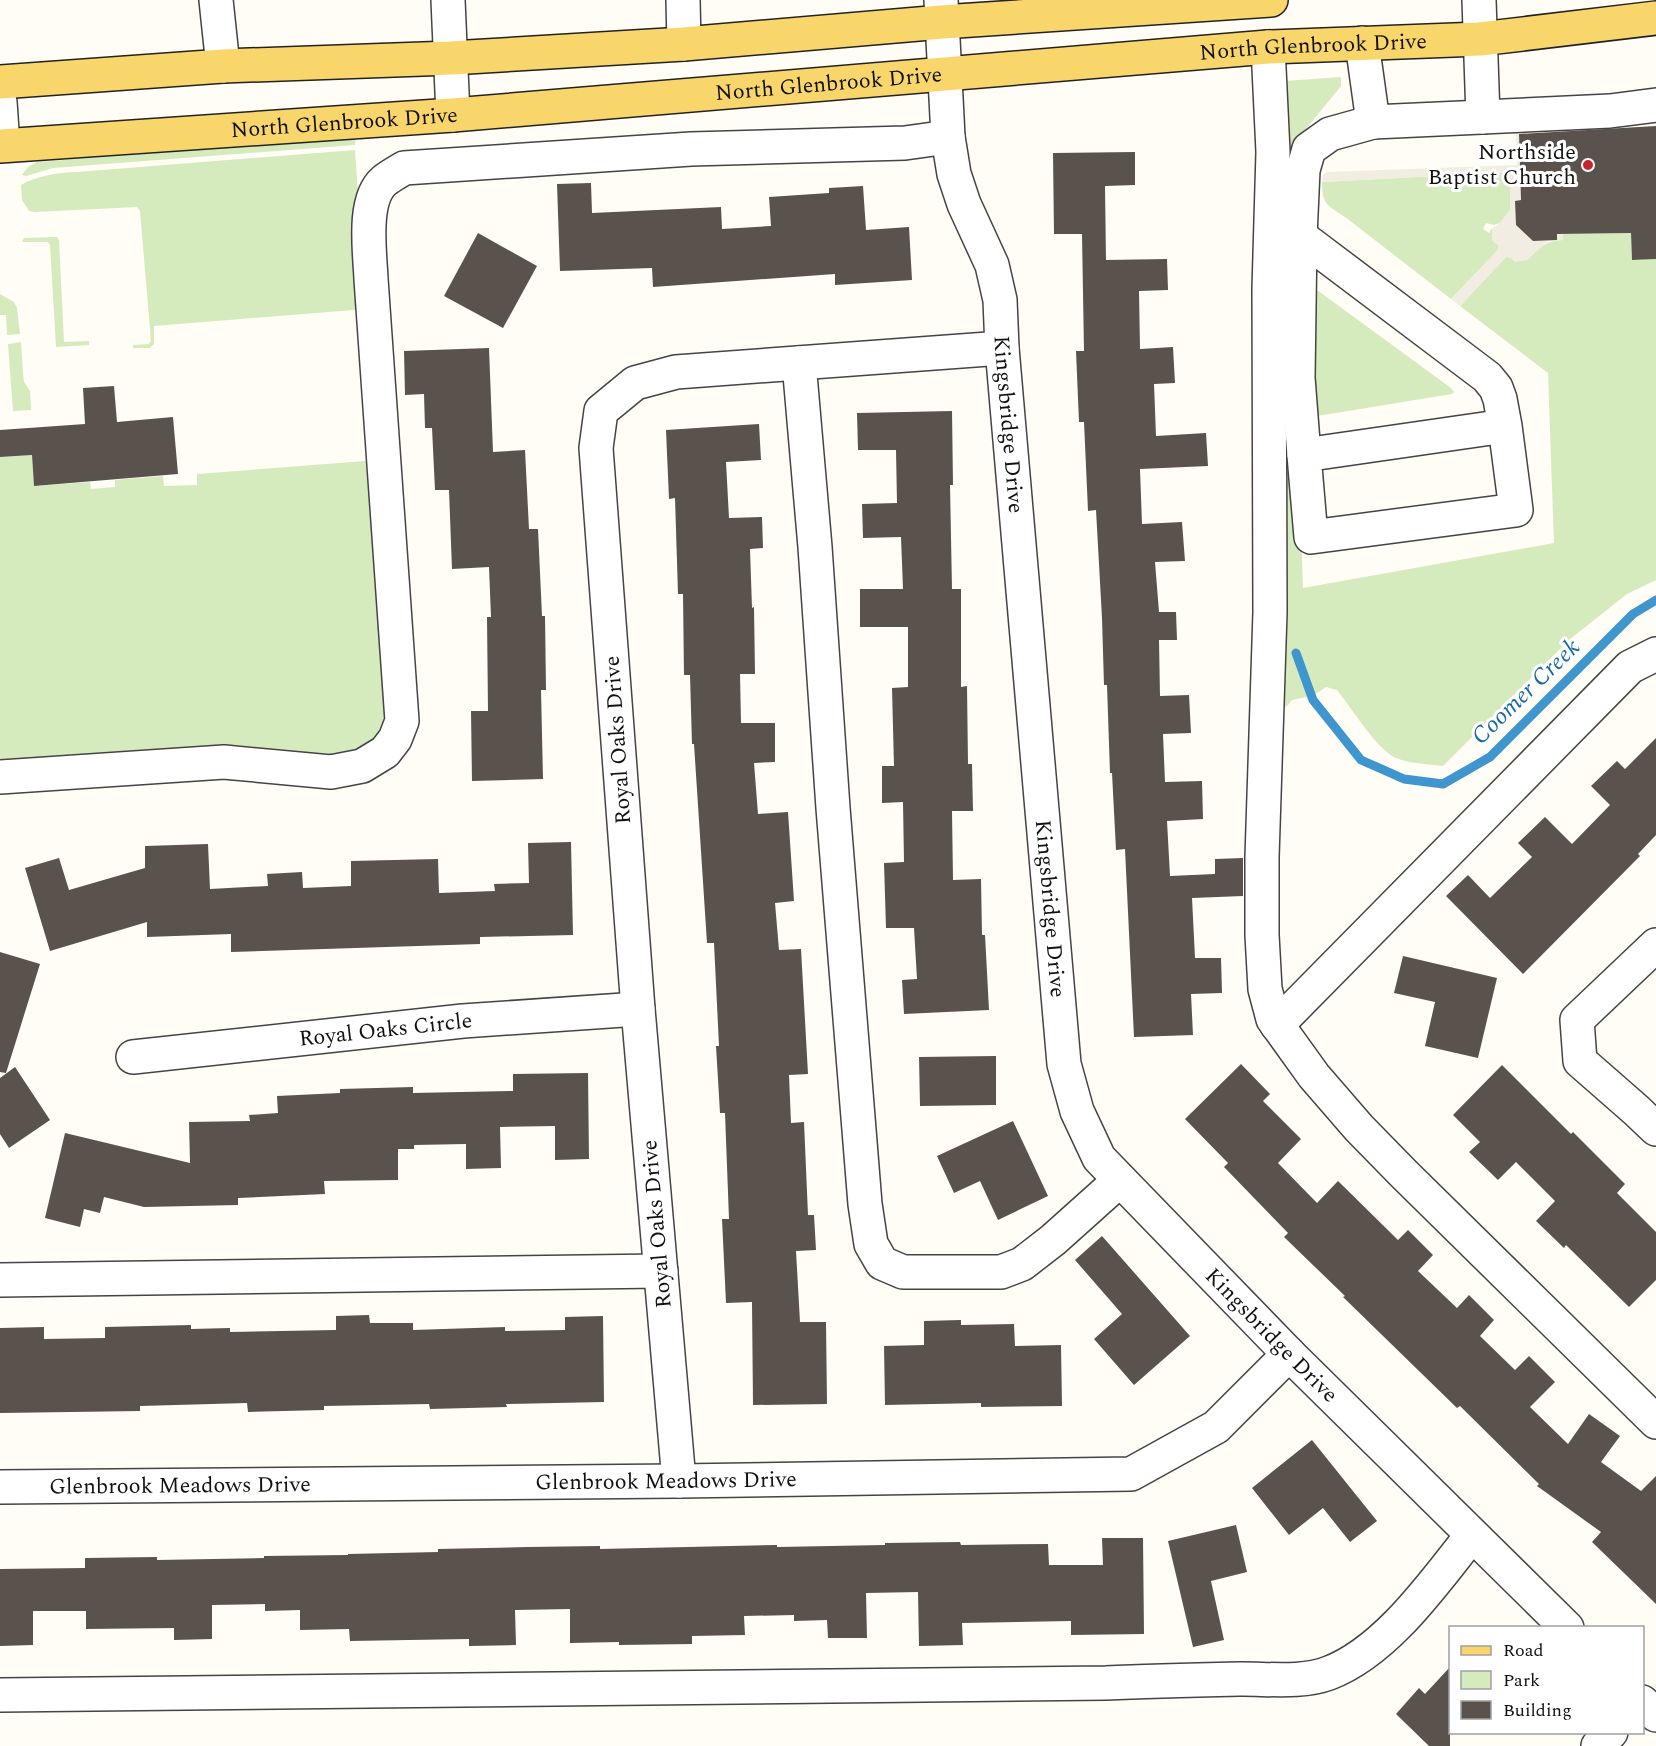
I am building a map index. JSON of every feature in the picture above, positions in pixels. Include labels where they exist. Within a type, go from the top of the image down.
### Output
[{"type":"main road","points":[[0,82],[223,66],[451,58],[684,44],[942,11],[1271,0]]},
{"type":"main road","name":"North Glenbrook Drive","points":[[2,146],[453,115],[1268,47],[1480,39],[1656,18]]},
{"type":"street","points":[[216,0],[223,66]]},
{"type":"street","points":[[448,0],[453,115]]},
{"type":"street","points":[[682,0],[684,44]]},
{"type":"street","points":[[1479,0],[1483,117]]},
{"type":"street","name":"Kingsbridge Drive","points":[[942,11],[948,137],[954,174],[964,204],[992,265],[1000,300],[1002,348],[1064,1064],[1077,1111],[1099,1158],[1289,1354],[1565,1626]]},
{"type":"street","points":[[1362,44],[1373,122]]},
{"type":"street","points":[[1268,47],[1273,152],[1269,300],[1270,612],[1262,857],[1262,935],[1265,989],[1273,1019],[1314,1076],[1359,1128],[1656,1422]]},
{"type":"street","points":[[0,102],[2,146]]},
{"type":"street","points":[[1300,236],[1487,377],[1496,388],[1505,426],[1516,510],[1311,537],[1298,378],[1300,236],[1304,170],[1309,149],[1330,134],[1373,122],[1610,111],[1656,105]]},
{"type":"street","points":[[0,777],[224,762],[331,772],[362,766],[385,752],[395,739],[402,721],[372,302],[369,223],[374,197],[382,182],[404,168],[680,149],[905,143],[948,137]]},
{"type":"street","name":"Royal Oaks Drive","points":[[679,1481],[638,1009],[596,448],[601,411],[635,383],[676,372],[1002,348]]},
{"type":"street","points":[[799,363],[862,1168],[871,1244],[882,1263],[903,1272],[1001,1272],[1022,1264],[1053,1240],[1120,1180]]},
{"type":"street","points":[[1304,455],[1505,426]]},
{"type":"street","points":[[1277,1025],[1630,667],[1656,654]]},
{"type":"street","points":[[1656,945],[1577,1020],[1580,1061],[1656,1129]]},
{"type":"street","name":"Royal Oaks Circle","points":[[132,1057],[463,1021],[638,1009]]},
{"type":"street","points":[[0,1280],[661,1271]]},
{"type":"street","name":"Glenbrook Meadows Drive","points":[[0,1487],[679,1481],[1131,1474],[1216,1427],[1289,1354]]},
{"type":"street","points":[[0,1695],[1291,1680],[1328,1674],[1351,1662],[1380,1641],[1414,1606],[1473,1535]]},
{"type":"street","points":[[1644,1704],[1656,1715]]},
{"type":"street","points":[[1599,1746],[1609,1734]]},
{"type":"green space","points":[[1341,77],[1341,86],[1288,151],[1303,588],[1554,543],[1548,373],[1460,306],[1506,257],[1527,260],[1547,244],[1563,240],[1563,234],[1631,233],[1632,260],[1656,259],[1656,580],[1627,594],[1569,640],[1443,766],[1407,762],[1388,753],[1372,737],[1337,690],[1326,687],[1314,695],[1292,700],[1280,710],[1285,81]]},
{"type":"green space","points":[[356,138],[355,145],[53,168],[26,176],[22,175],[28,167],[37,162]]},
{"type":"green space","points":[[355,150],[366,309],[154,326],[154,344],[150,348],[133,348],[133,345],[149,344],[151,341],[140,211],[137,207],[35,212],[29,211],[22,200],[21,185],[34,179],[56,174]]},
{"type":"green space","points":[[1510,172],[1510,210],[1500,223],[1494,225],[1486,223],[1483,229],[1489,233],[1492,228],[1492,240],[1499,246],[1497,251],[1451,299],[1330,206],[1325,200],[1322,189],[1322,182]]},
{"type":"green space","points":[[57,237],[64,342],[89,341],[89,345],[56,347],[50,245],[48,242],[22,242],[24,238]]},
{"type":"green space","points":[[1317,290],[1454,392],[1317,416],[1313,403],[1314,294]]},
{"type":"green space","points":[[0,294],[14,302],[17,308],[20,334],[7,335],[6,315],[0,315]]},
{"type":"green space","points":[[21,342],[24,382],[30,391],[31,410],[13,411],[8,344]]},
{"type":"green space","points":[[32,455],[34,486],[90,482],[91,489],[115,487],[115,480],[163,476],[164,486],[197,485],[197,474],[378,460],[393,716],[366,756],[0,772],[0,457]]},
{"type":"shaded area","points":[[1516,130],[1519,130],[1521,200],[1515,201],[1516,225],[1533,241],[1557,240],[1557,234],[1563,234],[1563,240],[1544,244],[1527,260],[1515,262],[1510,257],[1506,257],[1460,306],[1451,299],[1497,251],[1499,246],[1492,240],[1492,228],[1500,223],[1510,210],[1510,172],[1322,182],[1323,175],[1327,172],[1517,165]]},
{"type":"building","name":"Northside Baptist Church","points":[[1656,126],[1656,259],[1632,260],[1631,233],[1557,234],[1557,240],[1533,241],[1516,225],[1515,201],[1521,200],[1519,134]]},
{"type":"building","points":[[1135,152],[1135,185],[1105,186],[1106,260],[1167,259],[1168,290],[1139,291],[1140,349],[1173,347],[1175,383],[1154,384],[1156,436],[1206,433],[1208,466],[1140,469],[1142,524],[1182,522],[1185,561],[1155,562],[1159,612],[1176,612],[1177,640],[1159,640],[1160,696],[1189,695],[1191,733],[1163,734],[1165,782],[1202,781],[1203,819],[1167,821],[1170,876],[1215,874],[1215,859],[1243,858],[1243,896],[1192,898],[1195,958],[1221,958],[1222,993],[1191,994],[1193,1035],[1134,1037],[1125,849],[1116,850],[1112,773],[1110,773],[1096,510],[1088,511],[1084,422],[1079,422],[1076,351],[1084,351],[1082,234],[1054,234],[1053,153]]},
{"type":"building","points":[[591,183],[592,213],[721,207],[722,229],[771,226],[769,197],[829,193],[829,188],[863,186],[866,230],[909,227],[912,280],[835,285],[835,274],[653,287],[652,268],[560,271],[557,184]]},
{"type":"building","points":[[478,233],[537,266],[503,328],[444,296]]},
{"type":"building","points":[[489,348],[493,452],[525,450],[529,529],[538,529],[542,616],[545,616],[546,690],[541,690],[543,779],[472,781],[471,711],[488,711],[487,617],[491,617],[489,567],[452,569],[449,490],[435,490],[432,428],[425,428],[424,394],[405,395],[404,351]]},
{"type":"building","points":[[114,386],[117,422],[173,417],[178,474],[34,486],[32,455],[0,457],[0,430],[85,424],[83,388]]},
{"type":"building","points":[[952,411],[953,485],[950,485],[952,589],[961,589],[961,687],[967,686],[968,764],[972,764],[973,811],[952,811],[953,880],[981,879],[982,935],[985,935],[989,1010],[904,1014],[902,980],[917,979],[914,928],[886,928],[884,863],[904,862],[903,802],[882,803],[882,766],[894,766],[892,688],[908,687],[908,627],[860,627],[860,589],[903,589],[901,537],[863,538],[862,504],[897,503],[896,450],[858,450],[857,413]]},
{"type":"building","points":[[759,424],[761,460],[726,462],[729,518],[762,517],[763,548],[750,549],[755,674],[740,674],[741,723],[775,723],[775,762],[754,763],[758,814],[788,812],[794,901],[775,903],[779,950],[801,949],[808,1074],[789,1075],[791,1123],[804,1122],[808,1215],[814,1215],[816,1250],[796,1251],[800,1322],[826,1322],[827,1404],[753,1405],[752,1302],[726,1303],[722,1219],[729,1219],[725,1113],[720,1113],[716,1046],[719,1046],[714,943],[707,943],[694,744],[692,744],[690,675],[684,675],[683,594],[678,594],[675,498],[669,499],[666,430]]},
{"type":"building","points":[[1656,738],[1656,835],[1638,854],[1640,856],[1523,974],[1446,896],[1468,875],[1490,898],[1532,857],[1518,843],[1545,817],[1572,844],[1610,805],[1591,786],[1617,761],[1625,769]]},
{"type":"building","points":[[571,842],[573,935],[480,937],[480,944],[231,952],[231,934],[147,937],[147,922],[50,951],[25,868],[59,858],[69,890],[145,868],[145,846],[208,844],[210,889],[268,886],[267,874],[302,872],[303,888],[351,886],[351,861],[438,859],[439,893],[495,891],[494,884],[529,883],[528,843]]},
{"type":"building","points":[[0,952],[40,964],[6,1073],[0,1072]]},
{"type":"building","points":[[1403,956],[1497,978],[1478,1058],[1425,1046],[1435,1002],[1394,993]]},
{"type":"building","points":[[996,1056],[996,1105],[920,1106],[919,1057]]},
{"type":"building","points":[[1241,1064],[1270,1094],[1263,1101],[1301,1139],[1278,1163],[1317,1203],[1338,1181],[1398,1240],[1408,1230],[1433,1255],[1418,1271],[1457,1308],[1469,1295],[1494,1320],[1480,1336],[1515,1370],[1529,1356],[1555,1382],[1530,1407],[1568,1444],[1589,1414],[1620,1436],[1601,1462],[1641,1491],[1656,1476],[1656,1604],[1592,1542],[1601,1532],[1537,1486],[1539,1484],[1460,1406],[1457,1408],[1284,1237],[1288,1233],[1224,1167],[1228,1163],[1185,1119]]},
{"type":"building","points":[[1502,1065],[1625,1184],[1617,1193],[1656,1232],[1656,1280],[1629,1307],[1566,1245],[1564,1248],[1536,1221],[1555,1201],[1516,1162],[1498,1180],[1469,1152],[1480,1142],[1453,1115]]},
{"type":"building","points":[[15,1067],[50,1120],[9,1148],[0,1134],[0,1078]]},
{"type":"building","points":[[588,1073],[589,1159],[555,1160],[555,1126],[500,1127],[501,1168],[466,1169],[466,1144],[414,1145],[414,1149],[398,1149],[398,1180],[324,1181],[325,1194],[238,1198],[238,1205],[144,1207],[104,1197],[100,1213],[84,1209],[80,1227],[45,1218],[65,1133],[190,1163],[189,1122],[250,1121],[249,1115],[278,1113],[277,1096],[340,1093],[340,1089],[413,1087],[413,1093],[513,1091],[513,1074]]},
{"type":"building","points":[[1013,1121],[1048,1196],[998,1220],[980,1181],[954,1193],[937,1156]]},
{"type":"building","points":[[1102,1236],[1190,1336],[1134,1385],[1094,1339],[1122,1314],[1075,1260]]},
{"type":"building","points":[[369,1315],[370,1323],[413,1323],[413,1330],[505,1327],[505,1331],[565,1330],[565,1317],[603,1316],[604,1402],[506,1404],[507,1407],[430,1409],[429,1404],[324,1406],[324,1410],[248,1412],[247,1403],[140,1406],[140,1411],[0,1413],[0,1328],[44,1327],[44,1339],[105,1338],[105,1327],[191,1325],[191,1329],[230,1328],[230,1332],[336,1330],[336,1316]]},
{"type":"building","points":[[961,1320],[961,1325],[1014,1324],[1015,1346],[1061,1345],[1062,1406],[981,1407],[981,1403],[885,1405],[884,1346],[924,1345],[924,1321]]},
{"type":"building","points":[[1312,1440],[1377,1521],[1350,1542],[1323,1508],[1289,1535],[1252,1488]]},
{"type":"building","points":[[1236,1525],[1247,1572],[1211,1581],[1224,1640],[1193,1647],[1168,1541]]},
{"type":"building","points":[[1102,1538],[1143,1538],[1144,1634],[1071,1635],[1071,1621],[962,1623],[963,1645],[919,1646],[918,1592],[866,1593],[867,1638],[828,1638],[827,1620],[794,1621],[794,1615],[744,1616],[745,1635],[692,1636],[692,1644],[570,1643],[570,1609],[515,1610],[516,1645],[469,1646],[469,1639],[350,1641],[349,1629],[300,1630],[300,1610],[265,1611],[265,1604],[212,1605],[212,1639],[174,1640],[174,1628],[86,1629],[86,1611],[33,1611],[33,1645],[0,1646],[0,1569],[85,1568],[85,1558],[157,1557],[157,1560],[438,1552],[438,1549],[527,1547],[600,1546],[600,1549],[777,1545],[777,1547],[960,1542],[961,1545],[1048,1544],[1049,1565],[1103,1565]]},
{"type":"building","points":[[1449,1668],[1450,1746],[1429,1746],[1396,1714],[1419,1688],[1425,1694]]},
{"type":"waterway","name":"Coomer Creek","points":[[1296,653],[1313,700],[1361,760],[1404,779],[1443,784],[1490,757],[1633,614],[1656,600]]},
{"type":"place","name":"Northside Baptist Church","points":[[1588,165]]}]
